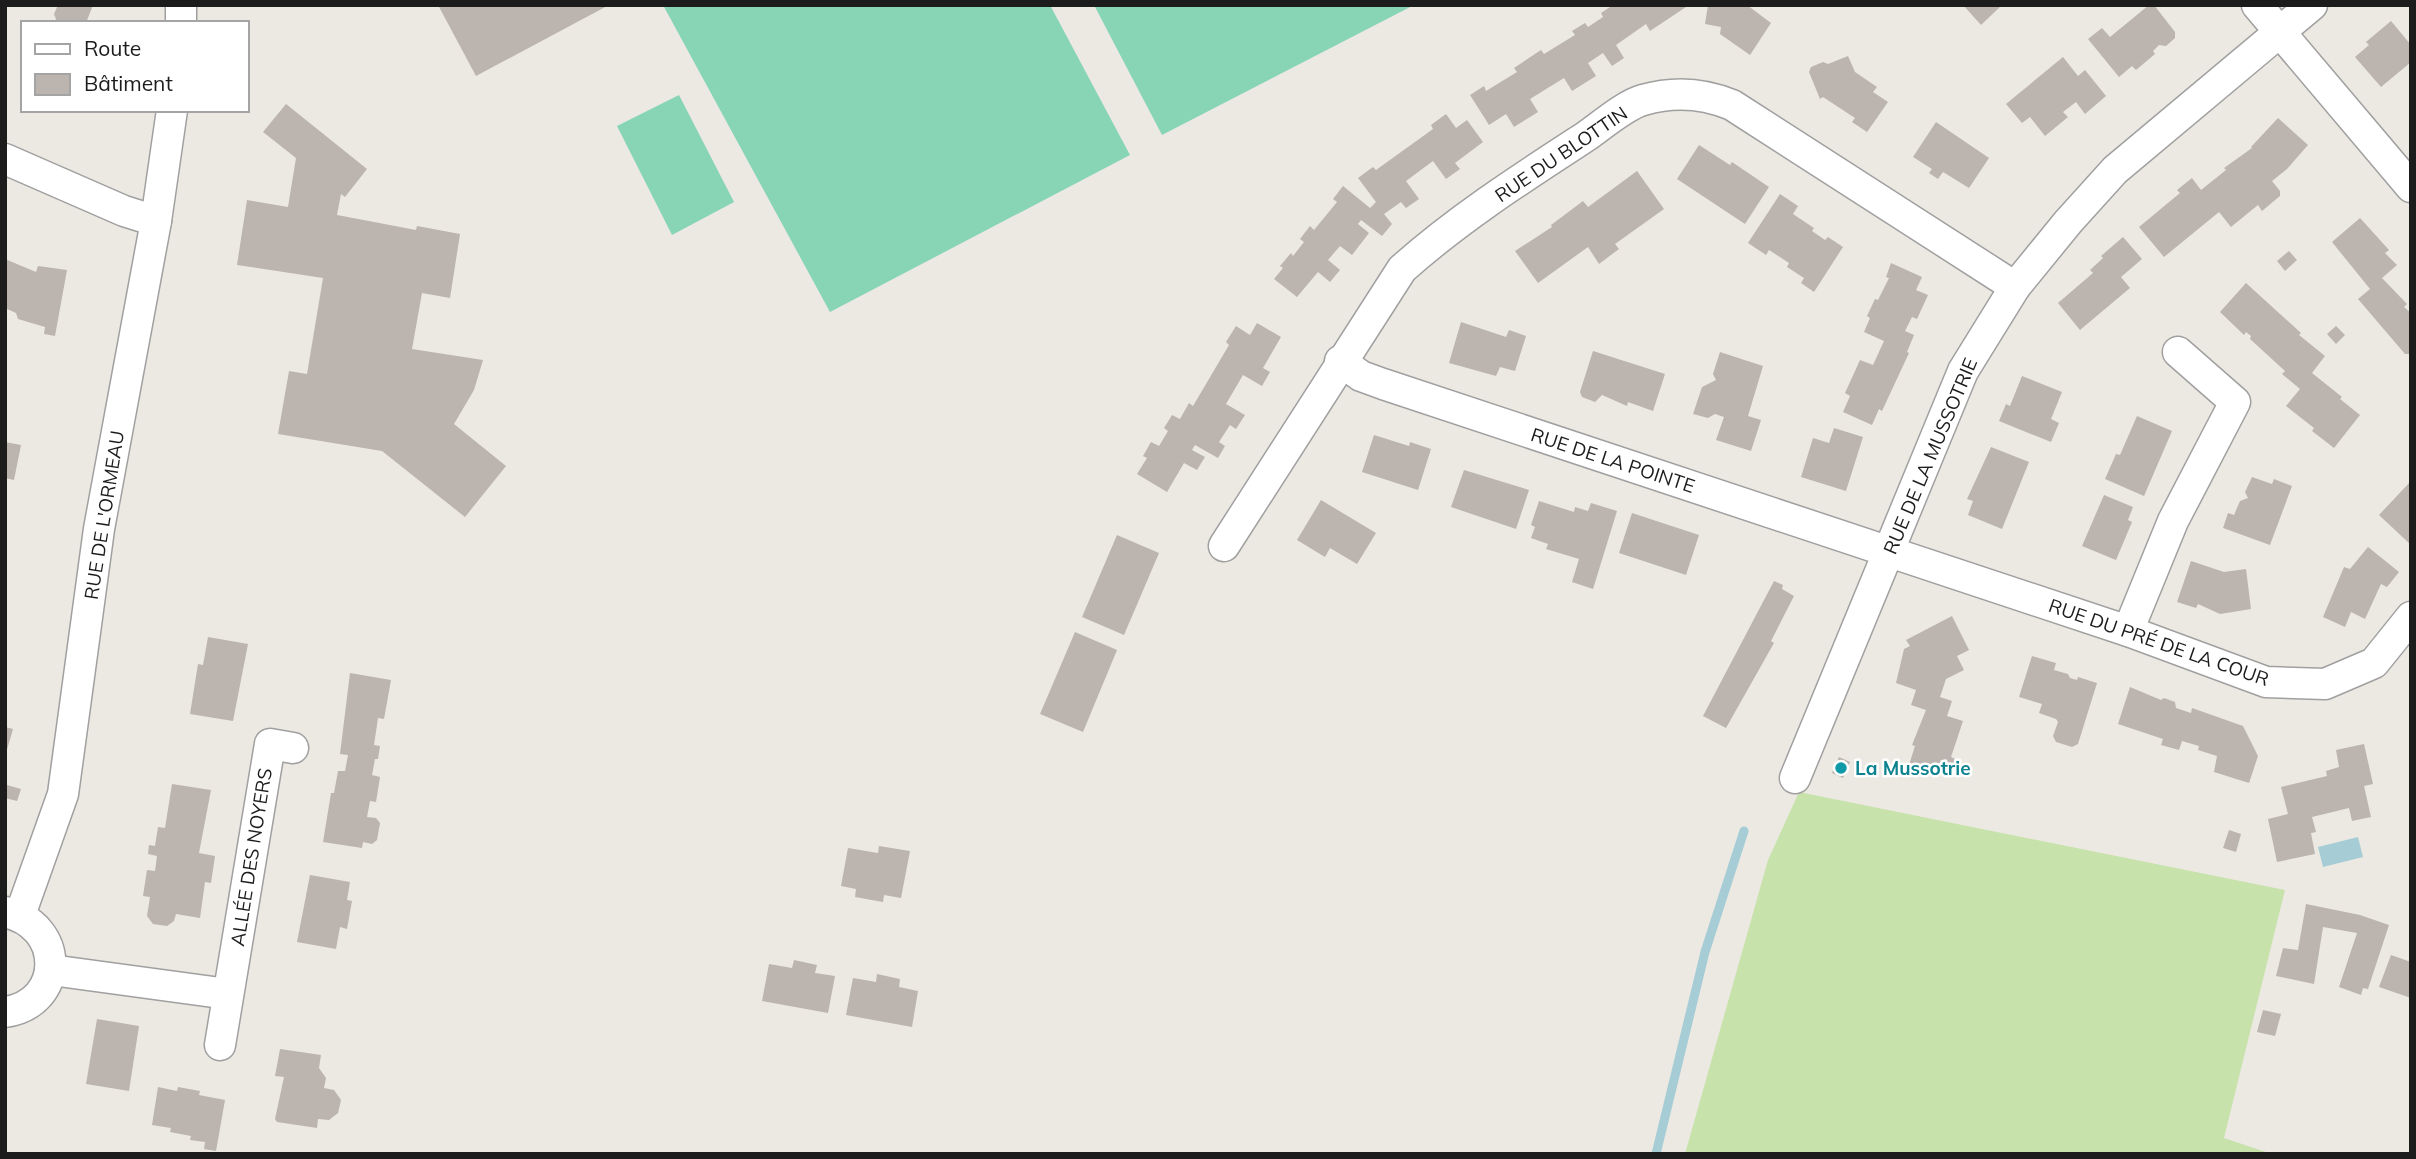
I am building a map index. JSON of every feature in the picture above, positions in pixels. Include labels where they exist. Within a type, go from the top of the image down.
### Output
[{"type":"street","points":[[2257,5],[2411,187]]},
{"type":"street","name":"RUE DE LA MUSSOTRIE","points":[[1795,778],[1801,769],[1963,371],[2015,287],[2115,170],[2312,5]]},
{"type":"street","name":"RUE DU BLOTTIN","points":[[1224,546],[1340,361],[1402,269],[1431,243],[1640,100],[1674,93],[1712,96],[1732,104],[2015,287]]},
{"type":"street","name":"RUE DE L'ORMEAU","points":[[13,914],[63,794],[99,529],[156,222],[172,112]]},
{"type":"street","points":[[5,159],[124,211],[156,222]]},
{"type":"street","points":[[2128,631],[2173,521],[2235,402],[2178,352]]},
{"type":"street","name":"RUE DE LA POINTE","points":[[1340,361],[1361,376],[1383,384],[1889,551]]},
{"type":"street","name":"RUE DU PRÉ DE LA COUR","points":[[1889,551],[2128,631],[2266,682],[2325,684],[2374,663],[2411,617]]},
{"type":"street","name":"ALLÉE DES NOYERS","points":[[220,1045],[270,744],[293,748]]},
{"type":"street","points":[[5,1013],[19,1010],[39,995],[51,970],[48,944],[33,923],[13,914]]},
{"type":"street","points":[[51,970],[228,994]]},
{"type":"green space","points":[[663,5],[1050,5],[1130,155],[830,312]]},
{"type":"green space","points":[[1094,5],[1414,5],[1162,135]]},
{"type":"green space","points":[[679,95],[734,202],[672,235],[617,126]]},
{"type":"green space","points":[[1799,792],[2285,890],[2224,1138],[2272,1154],[1685,1154],[1768,860]]},
{"type":"water","points":[[2358,837],[2363,857],[2323,867],[2318,847]]},
{"type":"building","points":[[58,5],[93,5],[87,21],[55,21],[54,14]]},
{"type":"building","points":[[438,5],[609,5],[476,76]]},
{"type":"building","points":[[1613,5],[1689,5],[1650,31],[1646,24],[1616,45],[1624,58],[1612,66],[1603,53],[1588,63],[1596,76],[1572,91],[1564,78],[1530,99],[1538,112],[1514,127],[1506,114],[1489,125],[1470,95],[1484,86],[1486,91],[1517,72],[1514,68],[1541,50],[1544,54],[1575,35],[1572,31],[1585,23],[1588,27],[1603,17],[1601,13]]},
{"type":"building","points":[[1708,5],[1747,5],[1771,23],[1750,55],[1720,34],[1721,27],[1705,24]]},
{"type":"building","points":[[1963,5],[2002,5],[1981,25]]},
{"type":"building","points":[[2149,5],[2154,5],[2175,32],[2175,38],[2166,46],[2159,45],[2153,51],[2155,54],[2136,70],[2132,66],[2119,77],[2088,39],[2102,28],[2110,37]]},
{"type":"building","points":[[2391,21],[2411,45],[2411,62],[2381,87],[2355,57],[2369,45],[2366,42]]},
{"type":"building","points":[[1848,56],[1855,72],[1877,87],[1873,92],[1888,102],[1867,132],[1852,122],[1855,118],[1823,97],[1820,99],[1809,72],[1811,67],[1823,62],[1828,64]]},
{"type":"building","points":[[2063,57],[2078,76],[2085,70],[2106,96],[2085,114],[2076,102],[2063,112],[2068,117],[2045,136],[2030,117],[2022,123],[2006,104]]},
{"type":"building","points":[[286,104],[367,169],[345,197],[341,194],[337,215],[416,230],[417,226],[460,234],[450,298],[422,293],[412,349],[483,360],[474,390],[454,424],[506,466],[465,517],[382,451],[278,434],[289,371],[307,374],[323,278],[237,265],[247,200],[288,207],[296,158],[263,132]]},
{"type":"building","points":[[1446,114],[1456,128],[1467,120],[1483,142],[1455,163],[1460,169],[1446,179],[1433,161],[1406,181],[1419,199],[1406,208],[1401,202],[1384,214],[1392,224],[1382,236],[1361,220],[1358,224],[1369,233],[1352,255],[1340,246],[1328,260],[1340,270],[1330,282],[1318,272],[1297,297],[1274,279],[1283,268],[1280,266],[1291,253],[1293,256],[1304,242],[1300,239],[1310,226],[1314,230],[1337,202],[1333,199],[1343,186],[1370,208],[1376,202],[1358,178],[1373,167],[1376,170],[1433,129],[1431,125]]},
{"type":"building","points":[[2278,118],[2308,145],[2287,169],[2272,181],[2280,191],[2280,196],[2262,211],[2258,205],[2231,227],[2219,212],[2164,257],[2139,227],[2180,193],[2177,190],[2192,178],[2201,190],[2226,170],[2224,168],[2252,148]]},
{"type":"building","points":[[1936,122],[1989,158],[1969,188],[1943,172],[1938,179],[1929,173],[1932,169],[1913,157]]},
{"type":"building","points":[[1699,145],[1730,165],[1732,162],[1769,187],[1745,224],[1677,179]]},
{"type":"building","points":[[1637,171],[1664,209],[1615,244],[1619,249],[1599,264],[1588,247],[1538,283],[1515,251],[1552,227],[1551,225],[1583,201],[1588,207]]},
{"type":"building","points":[[1780,194],[1798,206],[1793,214],[1814,228],[1812,231],[1843,247],[1814,292],[1801,283],[1804,278],[1787,267],[1789,263],[1769,250],[1766,255],[1748,243]]},
{"type":"building","points":[[2360,218],[2389,250],[2385,253],[2397,265],[2382,278],[2407,304],[2404,307],[2411,313],[2411,354],[2405,354],[2358,299],[2370,289],[2332,242]]},
{"type":"building","points":[[2123,237],[2142,259],[2121,277],[2130,288],[2080,330],[2058,303],[2093,273],[2090,270],[2103,258],[2101,256]]},
{"type":"building","points":[[2289,251],[2297,260],[2285,271],[2277,261]]},
{"type":"building","points":[[5,259],[36,272],[38,266],[67,270],[55,336],[44,334],[45,327],[18,319],[16,313],[5,308]]},
{"type":"building","points":[[1891,263],[1922,277],[1916,290],[1928,295],[1917,319],[1912,317],[1905,331],[1914,335],[1907,352],[1909,353],[1882,411],[1879,409],[1872,425],[1843,412],[1850,396],[1845,393],[1860,360],[1873,365],[1884,341],[1864,332],[1870,318],[1867,316],[1889,278],[1886,277]]},
{"type":"building","points":[[2246,283],[2301,333],[2299,335],[2325,356],[2312,373],[2360,415],[2334,448],[2286,406],[2300,389],[2282,374],[2285,371],[2250,339],[2251,336],[2246,332],[2244,335],[2220,312]]},
{"type":"building","points":[[1461,322],[1506,337],[1509,330],[1526,336],[1515,371],[1500,367],[1496,376],[1449,363]]},
{"type":"building","points":[[1257,323],[1281,337],[1263,368],[1270,372],[1262,386],[1243,375],[1226,404],[1245,415],[1236,429],[1230,425],[1219,442],[1225,446],[1218,458],[1195,445],[1192,450],[1205,457],[1197,470],[1184,463],[1167,492],[1137,474],[1147,458],[1143,456],[1151,442],[1159,446],[1168,431],[1164,428],[1172,415],[1180,419],[1189,403],[1193,406],[1229,345],[1226,342],[1236,326],[1250,335]]},
{"type":"building","points":[[2336,326],[2345,335],[2336,344],[2327,334]]},
{"type":"building","points":[[1593,351],[1665,374],[1653,411],[1628,402],[1627,406],[1602,395],[1595,402],[1582,397],[1580,392]]},
{"type":"building","points":[[1720,352],[1763,366],[1748,416],[1761,420],[1751,451],[1716,440],[1724,417],[1715,414],[1708,418],[1693,414],[1702,387],[1716,380],[1713,374]]},
{"type":"building","points":[[2022,376],[2062,392],[2051,419],[2059,423],[2051,442],[1999,421],[2006,404],[2010,406]]},
{"type":"building","points":[[2137,416],[2172,431],[2144,496],[2105,479],[2116,454],[2120,455]]},
{"type":"building","points":[[1834,428],[1863,437],[1846,491],[1801,477],[1813,438],[1829,443]]},
{"type":"building","points":[[1374,435],[1409,446],[1410,442],[1431,449],[1418,490],[1362,472]]},
{"type":"building","points":[[5,442],[21,445],[14,480],[5,478]]},
{"type":"building","points":[[1991,447],[2029,462],[2002,529],[1968,515],[1973,501],[1967,499]]},
{"type":"building","points":[[1464,470],[1529,490],[1516,529],[1451,507]]},
{"type":"building","points":[[2252,477],[2272,484],[2274,479],[2292,486],[2270,545],[2223,528],[2228,513],[2234,515],[2240,501],[2248,498],[2245,492]]},
{"type":"building","points":[[2411,481],[2411,545],[2379,515]]},
{"type":"building","points":[[2104,495],[2133,507],[2128,520],[2132,522],[2116,560],[2082,546]]},
{"type":"building","points":[[1321,500],[1376,533],[1357,564],[1330,548],[1325,557],[1297,540]]},
{"type":"building","points":[[1539,501],[1574,512],[1575,507],[1588,511],[1591,503],[1617,511],[1593,589],[1572,582],[1579,559],[1546,549],[1548,544],[1531,538],[1535,527],[1531,525]]},
{"type":"building","points":[[1632,513],[1699,535],[1686,575],[1619,553]]},
{"type":"building","points":[[1117,535],[1159,553],[1124,635],[1082,617]]},
{"type":"building","points":[[2368,547],[2399,572],[2387,587],[2381,584],[2365,619],[2351,612],[2345,627],[2323,617],[2344,567],[2350,569]]},
{"type":"building","points":[[2191,561],[2224,572],[2246,569],[2251,609],[2220,614],[2198,604],[2196,608],[2177,602]]},
{"type":"building","points":[[1774,581],[1783,585],[1782,589],[1794,596],[1771,641],[1774,643],[1726,728],[1703,716]]},
{"type":"building","points":[[1952,616],[1969,650],[1957,656],[1964,670],[1946,679],[1940,697],[1952,701],[1947,716],[1963,721],[1951,757],[1955,759],[1950,777],[1909,765],[1915,746],[1912,745],[1926,710],[1911,705],[1916,690],[1896,683],[1904,649],[1910,646],[1906,640]]},
{"type":"building","points":[[1075,632],[1117,650],[1083,732],[1040,714]]},
{"type":"building","points":[[208,637],[248,644],[233,721],[190,714],[198,664],[203,665]]},
{"type":"building","points":[[2032,656],[2056,663],[2054,670],[2068,674],[2070,678],[2077,680],[2078,677],[2097,683],[2078,744],[2072,747],[2056,742],[2053,736],[2058,722],[2039,713],[2042,704],[2019,697]]},
{"type":"building","points":[[350,673],[391,680],[384,719],[378,718],[374,745],[380,746],[372,775],[380,777],[376,802],[370,801],[367,817],[376,818],[380,823],[377,840],[372,844],[363,842],[362,848],[323,842],[331,793],[334,793],[338,771],[345,771],[348,755],[340,754]]},
{"type":"building","points":[[2130,687],[2161,700],[2164,698],[2175,702],[2176,708],[2191,713],[2192,708],[2243,726],[2258,756],[2249,783],[2214,772],[2217,756],[2198,750],[2199,746],[2182,741],[2179,750],[2161,745],[2163,739],[2118,724]]},
{"type":"building","points":[[5,727],[13,729],[6,753],[5,753]]},
{"type":"building","points":[[2364,744],[2373,784],[2364,786],[2371,817],[2352,821],[2349,808],[2312,817],[2316,832],[2311,833],[2315,854],[2277,862],[2268,819],[2288,814],[2281,787],[2327,776],[2326,771],[2339,767],[2336,750]]},
{"type":"building","name":"La Mussotrie","points":[[1839,757],[1850,762],[1843,778],[1832,773]]},
{"type":"building","points":[[172,784],[211,790],[199,853],[215,856],[211,883],[205,882],[200,918],[176,914],[174,921],[167,926],[153,924],[147,916],[150,897],[143,896],[147,870],[155,871],[157,856],[148,854],[149,845],[155,846],[158,827],[165,828]]},
{"type":"building","points":[[7,785],[21,789],[17,801],[5,798]]},
{"type":"building","points":[[2229,830],[2241,834],[2236,852],[2223,848]]},
{"type":"building","points":[[879,846],[910,851],[901,898],[884,895],[883,902],[855,897],[856,889],[841,886],[848,848],[878,853]]},
{"type":"building","points":[[310,875],[350,882],[347,900],[352,901],[347,929],[340,927],[336,949],[297,942]]},
{"type":"building","points":[[2306,904],[2360,915],[2389,925],[2368,989],[2363,988],[2361,995],[2339,987],[2357,933],[2323,927],[2314,984],[2276,976],[2283,948],[2298,950]]},
{"type":"building","points":[[2391,955],[2411,962],[2411,998],[2379,987]]},
{"type":"building","points":[[794,960],[817,965],[815,973],[835,976],[828,1013],[762,1001],[769,964],[792,968]]},
{"type":"building","points":[[877,974],[900,979],[899,987],[918,991],[912,1027],[846,1015],[853,978],[876,982]]},
{"type":"building","points":[[2263,1010],[2281,1014],[2275,1036],[2257,1032]]},
{"type":"building","points":[[97,1019],[139,1026],[129,1091],[86,1084]]},
{"type":"building","points":[[280,1049],[321,1055],[319,1068],[326,1078],[324,1088],[334,1090],[341,1100],[338,1113],[329,1120],[318,1119],[317,1128],[277,1122],[275,1119],[284,1077],[275,1076]]},
{"type":"building","points":[[158,1087],[177,1091],[178,1087],[200,1091],[199,1095],[225,1100],[216,1151],[204,1149],[205,1142],[190,1140],[191,1136],[170,1132],[171,1128],[152,1125]]},
{"type":"waterway","points":[[1656,1154],[1705,952],[1744,831]]},
{"type":"place","name":"La Mussotrie","points":[[1841,768]]}]
